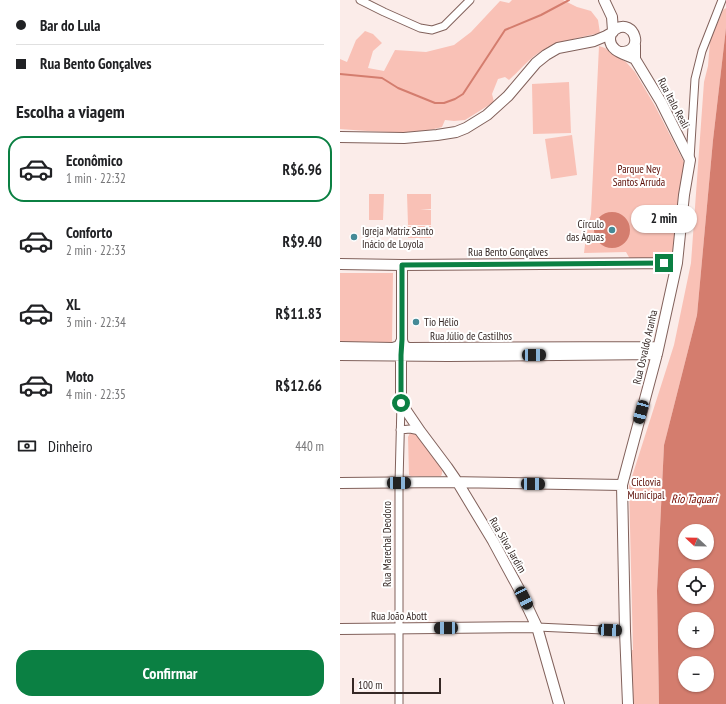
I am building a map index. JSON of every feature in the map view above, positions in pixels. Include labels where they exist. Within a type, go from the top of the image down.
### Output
[{"type":"street","points":[[360,0],[420,28],[432,30],[444,26],[470,0]]},
{"type":"street","points":[[604,0],[612,17],[613,32],[610,37],[612,46],[618,51],[629,51],[635,45]]},
{"type":"street","name":"Rua Osvaldo Aranha","points":[[628,704],[622,485],[658,351],[676,263],[684,195],[690,160],[695,79],[702,51],[722,0]]},
{"type":"street","points":[[594,41],[605,44],[635,59],[636,39],[634,34],[631,30],[612,17]]},
{"type":"street","points":[[340,137],[404,138],[456,132],[466,128],[487,115],[508,96],[536,63],[546,55],[558,48],[594,41],[606,36],[617,28],[626,27]]},
{"type":"street","name":"Rua Italo Reali","points":[[635,59],[661,102],[690,160]]},
{"type":"street","name":"Rua Bento Gonçalves","points":[[340,264],[676,263]]},
{"type":"street","name":"Rua Marechal Deodoro","points":[[399,704],[399,483],[402,265]]},
{"type":"street","points":[[340,347],[396,348],[402,340]]},
{"type":"street","name":"Rua Júlio de Castilhos","points":[[402,340],[402,344],[409,348],[448,352]]},
{"type":"street","name":"Rua Júlio de Castilhos","points":[[340,355],[401,355],[448,352],[658,351]]},
{"type":"street","name":"Rua Silva Jardim","points":[[401,403],[447,466],[456,485],[493,541],[519,589],[537,627],[559,704]]},
{"type":"street","points":[[400,430],[410,429],[420,431]]},
{"type":"street","points":[[340,483],[622,485]]},
{"type":"street","name":"Rua João Abott","points":[[340,628],[537,627],[625,631]]},
{"type":"green space","points":[[512,0],[563,0],[577,7],[591,11],[598,20],[600,33],[567,40],[551,46],[533,57],[509,80],[505,77],[498,79],[492,94],[494,102],[465,120],[445,120],[442,127],[431,130],[405,132],[378,132],[340,129],[340,59],[347,62],[356,40],[365,31],[373,34],[382,43],[373,51],[368,68],[384,71],[395,50],[426,52],[454,45],[471,32],[500,1],[509,3]]},
{"type":"green space","name":"Ciclovia Municipal","points":[[726,8],[726,28],[713,140],[697,315],[664,445],[657,591],[659,704],[631,704],[633,650],[629,486],[674,345],[691,263],[704,82],[708,66],[710,41],[723,10]]},
{"type":"green space","name":"Parque Ney Santos Arruda","points":[[599,46],[605,48],[626,62],[635,72],[655,106],[684,162],[685,172],[673,258],[630,259],[626,252],[584,253],[591,214]]},
{"type":"green space","points":[[569,82],[571,133],[533,134],[532,84]]},
{"type":"green space","points":[[572,135],[577,175],[551,179],[545,139]]},
{"type":"green space","points":[[369,194],[384,194],[383,220],[369,220]]},
{"type":"green space","points":[[407,194],[431,194],[431,209],[420,209],[431,210],[431,225],[408,225]]},
{"type":"green space","points":[[408,226],[431,226],[431,238],[408,238]]},
{"type":"green space","points":[[340,273],[393,273],[392,344],[340,343]]},
{"type":"green space","points":[[413,432],[417,434],[442,469],[441,476],[409,475],[408,437],[410,433]]},
{"type":"water","name":"Rio Taquari","points":[[726,28],[726,704],[659,704],[657,591],[664,445],[697,315],[713,140]]},
{"type":"water","name":"Círculo das Águas","points":[[612,212],[622,215],[627,220],[630,230],[627,240],[622,245],[612,248],[602,245],[597,240],[594,230],[597,220],[602,215]]},
{"type":"waterway","points":[[340,74],[382,78],[398,88],[435,103],[444,103],[463,94],[505,30],[541,15],[569,0]]},
{"type":"place","name":"Círculo das Águas","points":[[612,230]]},
{"type":"place","name":"Igreja Matriz Santo Inácio de Loyola","points":[[354,237]]},
{"type":"place","name":"Tio Hélio","points":[[416,322]]},
{"type":"route","points":[[401,403],[402,265],[664,263]]}]
